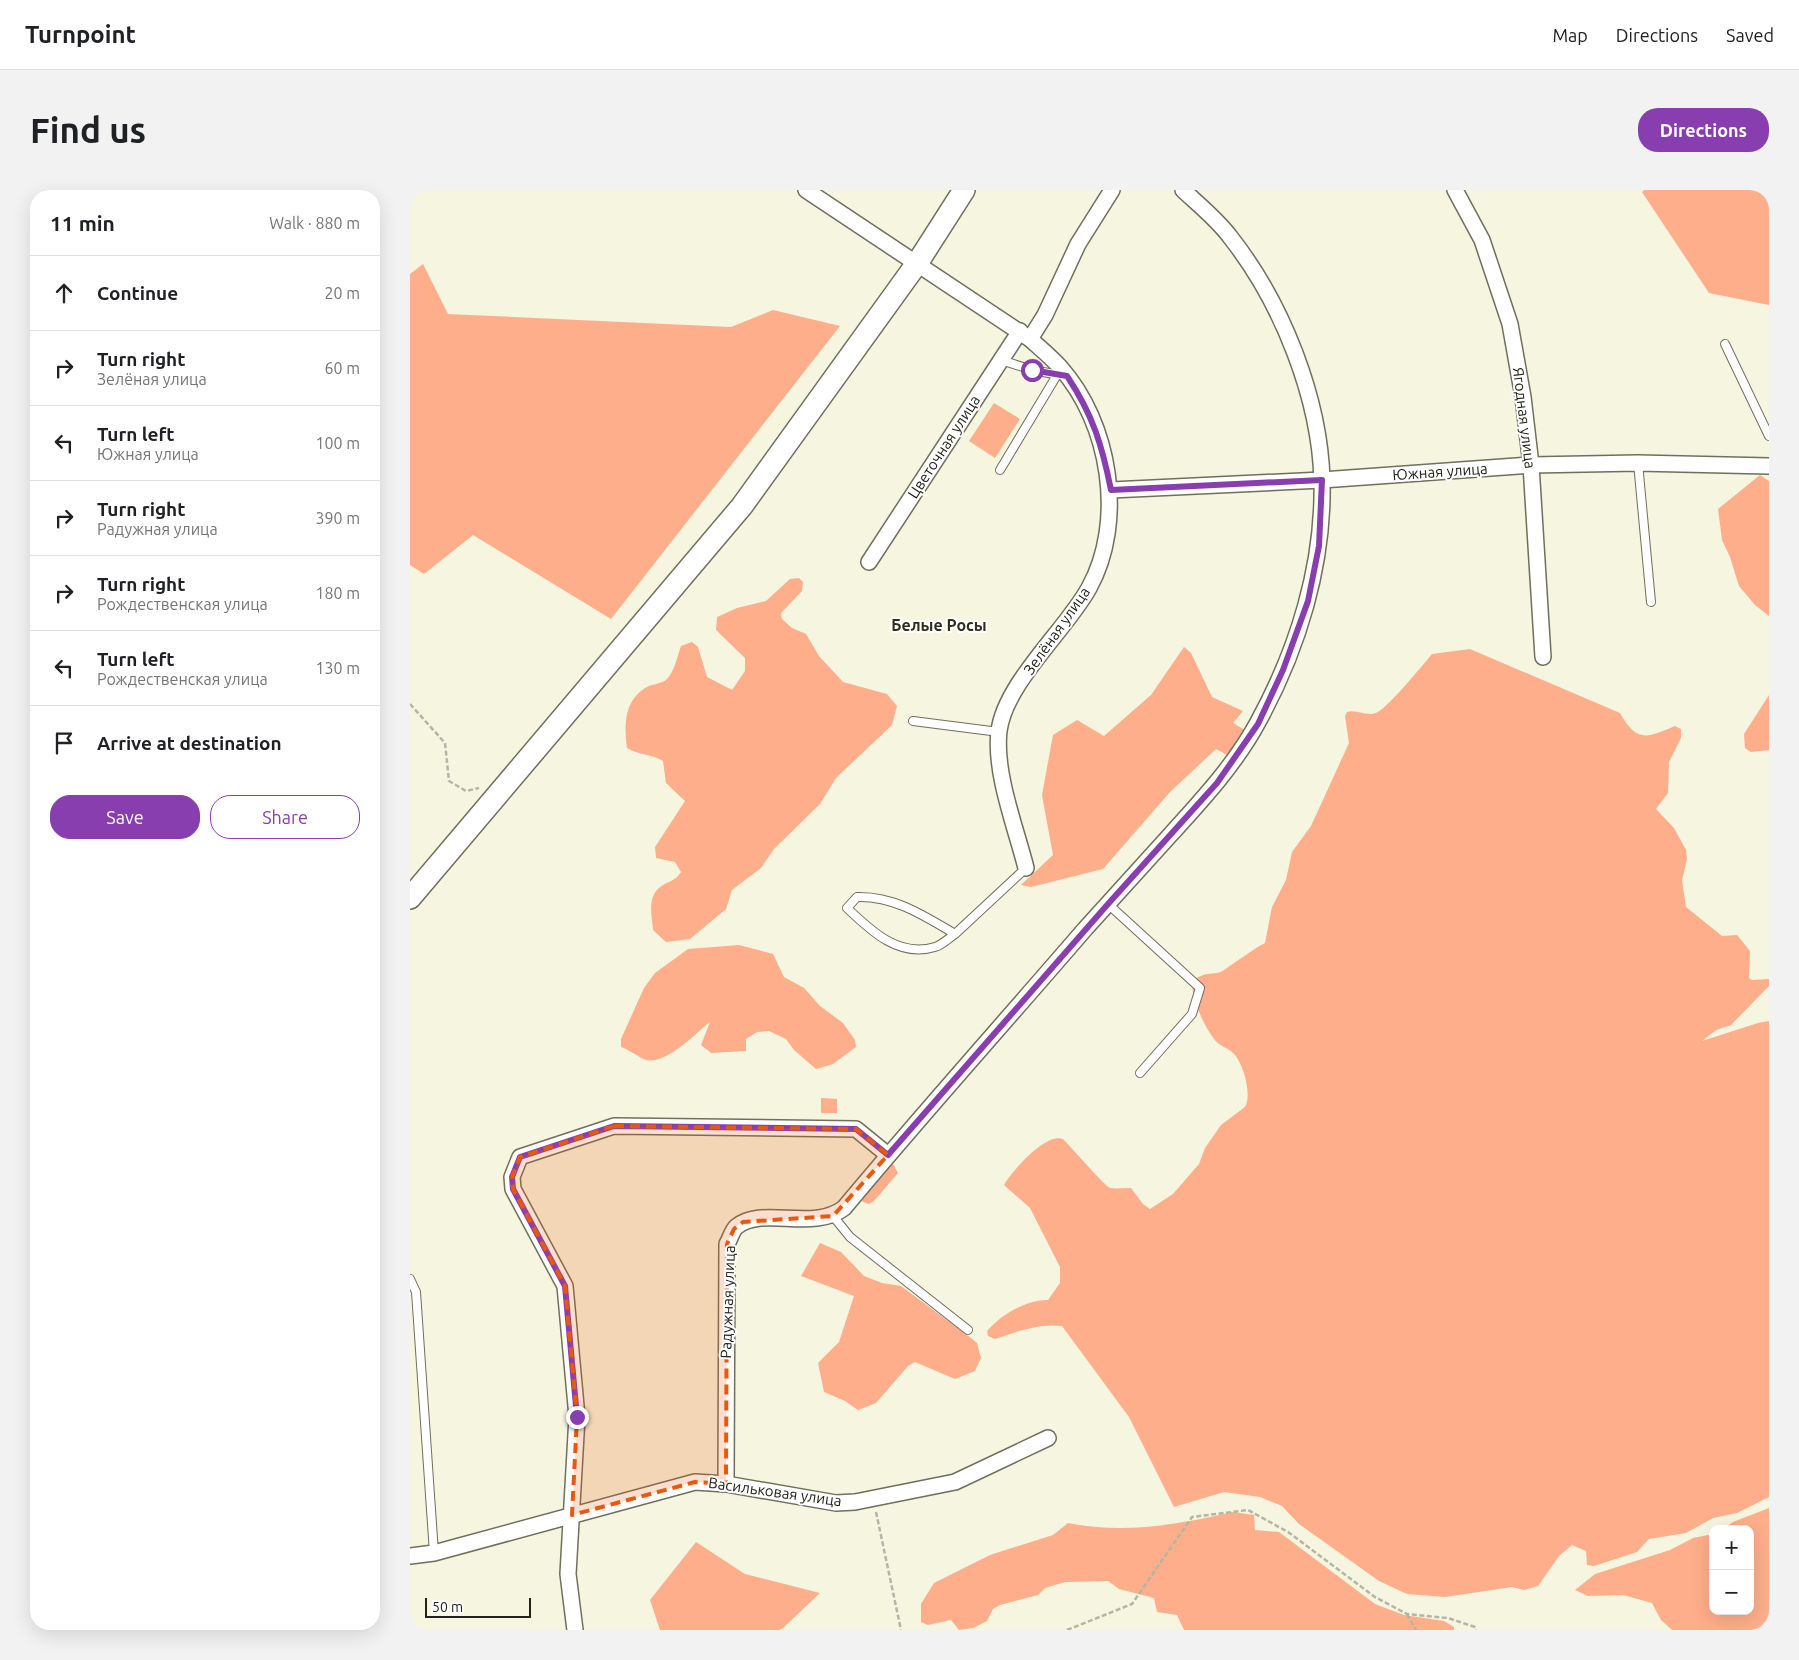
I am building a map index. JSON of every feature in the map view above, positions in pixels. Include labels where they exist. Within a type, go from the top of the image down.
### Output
[{"type":"main road","points":[[410,898],[742,506],[918,262],[964,190]]},
{"type":"street","name":"Зелёная улица","points":[[806,190],[830,196],[918,262],[1025,335],[1061,368],[1062,376],[1089,413],[1102,448],[1111,490],[1108,521],[1101,558],[1090,587],[1008,700],[999,732],[1000,762],[1004,784],[1026,868]]},
{"type":"street","name":"Цветочная улица","points":[[869,562],[1001,360],[1045,315],[1078,244],[1112,190]]},
{"type":"street","points":[[833,1216],[844,1208],[888,1155],[1108,904],[1217,783],[1258,724],[1283,670],[1308,601],[1319,546],[1322,480],[1314,417],[1298,359],[1270,296],[1230,236],[1183,190]]},
{"type":"street","name":"Ягодная улица","points":[[1455,190],[1482,240],[1510,324],[1524,398],[1531,465],[1542,657]]},
{"type":"street","name":"Южная улица","points":[[1111,490],[1322,480],[1531,465],[1638,463],[1769,466]]},
{"type":"street","points":[[575,1630],[568,1574],[577,1417],[565,1286],[513,1189],[512,1177],[520,1157],[614,1126],[856,1129],[888,1155]]},
{"type":"street","name":"Радужная улица","points":[[726,1484],[727,1244],[734,1229],[743,1222],[758,1219],[808,1219],[833,1216]]},
{"type":"street","name":"Васильковая улица","points":[[410,1556],[434,1553],[695,1482],[726,1484],[836,1504],[873,1498],[955,1482],[1048,1438]]},
{"type":"lane","points":[[1725,344],[1769,436]]},
{"type":"lane","points":[[1000,470],[1062,376],[1032,370],[1001,360]]},
{"type":"lane","points":[[1638,463],[1651,602]]},
{"type":"lane","points":[[913,721],[999,732]]},
{"type":"lane","points":[[955,934],[917,912],[875,897],[857,897],[847,908],[873,933],[894,945],[920,950],[937,946],[955,934],[1026,868]]},
{"type":"lane","points":[[1108,904],[1200,988],[1192,1014],[1140,1073]]},
{"type":"lane","points":[[833,1216],[850,1237],[968,1330]]},
{"type":"lane","points":[[410,1279],[416,1292],[434,1553]]},
{"type":"path","points":[[410,704],[445,743],[449,781],[466,791],[508,782]]},
{"type":"path","points":[[873,1498],[901,1630]]},
{"type":"path","points":[[1067,1630],[1132,1604],[1192,1517],[1248,1510],[1288,1532],[1375,1597],[1407,1614],[1448,1618],[1475,1627],[1476,1630]]},
{"type":"path","points":[[1407,1614],[1416,1630]]},
{"type":"highlighted area","points":[[614,1126],[856,1129],[888,1155],[833,1216],[743,1222],[734,1229],[727,1244],[726,1484],[695,1482],[572,1515],[577,1417],[565,1286],[513,1189],[512,1177],[520,1157]]},
{"type":"shaded area","points":[[1644,190],[1769,190],[1769,305],[1709,293],[1642,192]]},
{"type":"shaded area","points":[[423,264],[448,314],[731,327],[773,310],[840,326],[611,619],[473,535],[424,574],[410,565],[410,274]]},
{"type":"shaded area","points":[[994,403],[1020,419],[995,458],[969,441]]},
{"type":"shaded area","points":[[1760,475],[1769,481],[1769,616],[1755,605],[1739,586],[1730,557],[1722,540],[1718,509]]},
{"type":"shaded area","points":[[799,578],[803,582],[802,591],[781,613],[782,619],[792,628],[806,634],[819,656],[843,682],[887,694],[897,706],[892,725],[836,778],[820,804],[774,849],[761,868],[732,890],[726,909],[690,939],[666,942],[653,930],[651,914],[653,897],[659,888],[676,878],[681,872],[675,862],[656,858],[655,847],[685,801],[666,783],[663,761],[627,748],[626,723],[629,707],[645,688],[667,679],[674,668],[681,646],[692,642],[698,647],[707,677],[732,690],[745,671],[745,658],[716,630],[717,617],[737,608],[766,601],[790,579]]},
{"type":"shaded area","points":[[1184,647],[1191,653],[1212,697],[1243,711],[1233,723],[1245,730],[1229,756],[1216,749],[1170,792],[1103,869],[1031,887],[1021,885],[1053,855],[1042,795],[1053,735],[1077,720],[1104,736],[1151,695]]},
{"type":"shaded area","points":[[1470,649],[1620,713],[1626,723],[1637,733],[1650,735],[1675,726],[1681,729],[1681,738],[1669,762],[1668,793],[1656,809],[1674,828],[1686,850],[1687,859],[1682,880],[1686,907],[1722,936],[1737,935],[1750,951],[1749,978],[1752,980],[1769,979],[1769,986],[1731,1025],[1716,1030],[1702,1041],[1769,1021],[1769,1497],[1737,1513],[1713,1518],[1686,1533],[1649,1539],[1637,1552],[1594,1566],[1587,1565],[1586,1551],[1572,1545],[1559,1556],[1538,1586],[1524,1590],[1512,1587],[1445,1597],[1407,1594],[1379,1581],[1299,1524],[1282,1506],[1260,1497],[1224,1492],[1174,1507],[1129,1417],[1062,1326],[1036,1327],[995,1339],[988,1336],[987,1331],[1015,1309],[1031,1302],[1048,1300],[1060,1283],[1060,1267],[1030,1208],[1004,1185],[1030,1154],[1048,1141],[1056,1138],[1063,1139],[1107,1186],[1110,1188],[1131,1188],[1143,1204],[1150,1209],[1173,1194],[1199,1164],[1205,1148],[1221,1125],[1245,1107],[1248,1095],[1241,1066],[1233,1053],[1216,1042],[1205,1026],[1194,998],[1191,982],[1206,974],[1220,972],[1265,943],[1272,907],[1286,880],[1292,852],[1311,826],[1349,743],[1345,716],[1347,712],[1374,714],[1378,712],[1398,694],[1432,654]]},
{"type":"shaded area","points":[[1769,695],[1769,750],[1751,752],[1745,748],[1744,734]]},
{"type":"shaded area","points":[[739,945],[773,954],[784,977],[804,988],[820,1006],[843,1023],[855,1040],[856,1047],[833,1064],[816,1069],[794,1050],[786,1039],[769,1031],[757,1032],[746,1039],[746,1051],[711,1053],[701,1045],[710,1022],[680,1047],[662,1058],[646,1060],[621,1047],[621,1039],[644,988],[655,973],[688,949]]},
{"type":"shaded area","points":[[821,1098],[837,1099],[837,1113],[821,1113]]},
{"type":"shaded area","points":[[890,1158],[898,1173],[874,1201],[869,1204],[863,1202],[861,1199]]},
{"type":"shaded area","points":[[820,1243],[841,1252],[864,1276],[882,1283],[901,1286],[971,1338],[977,1343],[981,1358],[975,1371],[955,1379],[915,1362],[908,1366],[876,1403],[858,1410],[845,1401],[824,1392],[818,1363],[839,1342],[854,1296],[801,1276]]},
{"type":"shaded area","points":[[1769,1508],[1769,1630],[1672,1630],[1661,1620],[1652,1603],[1623,1595],[1588,1596],[1575,1590],[1595,1574],[1670,1550],[1693,1538],[1709,1535],[1709,1615],[1754,1615],[1754,1525],[1729,1525]]},
{"type":"shaded area","points":[[1232,1512],[1254,1515],[1255,1530],[1279,1532],[1375,1604],[1404,1615],[1444,1621],[1454,1627],[1454,1630],[1184,1630],[1177,1615],[1157,1612],[1154,1598],[1119,1589],[1108,1581],[1065,1582],[1045,1588],[1038,1595],[1000,1605],[993,1609],[987,1621],[973,1628],[959,1630],[951,1620],[928,1625],[921,1622],[921,1604],[934,1583],[990,1555],[1053,1535],[1068,1523],[1109,1528],[1130,1528],[1191,1521]]},
{"type":"shaded area","points":[[696,1542],[745,1574],[820,1593],[779,1630],[660,1630],[650,1600]]},
{"type":"district","name":"Белые Росы","points":[[939,625]]},
{"type":"route","points":[[577,1417],[565,1286],[513,1189],[512,1177],[520,1157],[614,1126],[856,1129],[888,1155],[1217,783],[1258,724],[1283,670],[1308,601],[1319,546],[1322,480],[1111,490],[1102,448],[1086,404],[1067,376],[1032,370]]}]
